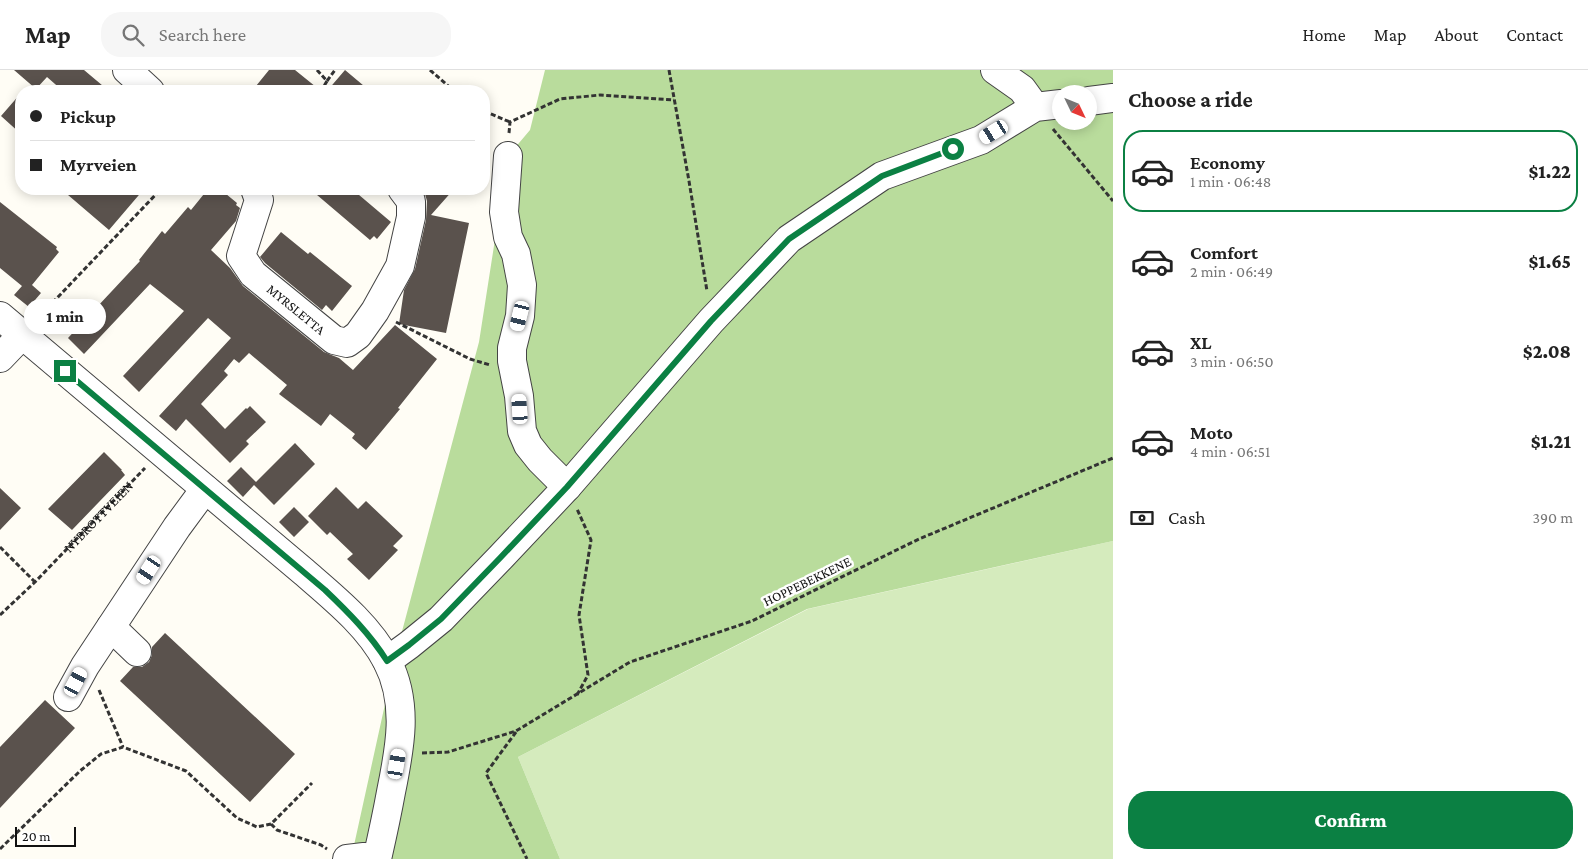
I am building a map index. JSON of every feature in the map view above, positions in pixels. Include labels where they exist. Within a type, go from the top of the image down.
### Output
[{"type":"street","points":[[127,70],[143,85]]},
{"type":"street","points":[[387,661],[441,619],[567,487],[711,321],[789,239],[882,176],[981,140],[1048,106],[995,70]]},
{"type":"street","points":[[1098,100],[1113,98]]},
{"type":"street","points":[[508,156],[504,212],[508,237],[516,254],[522,285],[520,316],[512,348],[519,396],[520,422],[524,438],[540,460],[567,487]]},
{"type":"street","name":"MYRSLETTA","points":[[258,195],[259,200],[241,256],[253,274],[334,340],[347,343],[358,335],[375,311],[400,266],[411,217],[411,201],[406,195]]},
{"type":"street","points":[[0,316],[336,600],[370,636],[387,661],[396,683],[402,722],[399,751],[377,858],[338,855]]},
{"type":"street","points":[[0,358],[22,335]]},
{"type":"street","points":[[68,697],[85,666],[177,527],[206,489]]},
{"type":"street","points":[[111,627],[137,652]]},
{"type":"path","points":[[317,70],[327,81]]},
{"type":"path","points":[[325,85],[335,70]]},
{"type":"path","points":[[430,70],[447,85]]},
{"type":"path","points":[[669,70],[711,321]]},
{"type":"path","points":[[490,114],[510,122],[560,99],[600,95],[674,100]]},
{"type":"path","points":[[1048,106],[1113,201]]},
{"type":"path","points":[[508,156],[510,122]]},
{"type":"path","points":[[22,335],[155,195]]},
{"type":"path","points":[[375,311],[470,359],[514,372]]},
{"type":"path","name":"NYBROTTVEIEN","points":[[0,616],[143,470],[159,450]]},
{"type":"path","name":"HOPPEBEKKENE","points":[[516,731],[630,662],[752,621],[919,539],[1113,458]]},
{"type":"path","points":[[567,487],[591,540],[579,615],[588,675],[576,696]]},
{"type":"path","points":[[0,547],[35,582]]},
{"type":"path","points":[[85,666],[102,696],[123,747]]},
{"type":"path","points":[[399,751],[448,752],[516,731]]},
{"type":"path","points":[[516,731],[486,773],[526,859]]},
{"type":"path","points":[[0,849],[80,771],[101,754],[123,747],[186,772],[237,818],[257,827],[271,824],[312,783]]},
{"type":"path","points":[[271,824],[277,830],[321,845],[338,855]]},
{"type":"green space","points":[[545,70],[1113,70],[1113,541],[807,609],[518,757],[560,859],[351,859],[396,654],[479,342],[508,156],[530,130]]},
{"type":"green space","points":[[1113,541],[1113,859],[560,859],[518,757],[808,609]]},
{"type":"building","points":[[14,70],[84,70],[102,85],[56,85],[47,77],[40,85],[31,85]]},
{"type":"building","points":[[269,70],[295,70],[314,85],[257,85]]},
{"type":"building","points":[[345,70],[363,85],[332,85]]},
{"type":"building","points":[[15,100],[15,129],[1,116]]},
{"type":"building","points":[[68,195],[139,195],[109,230]]},
{"type":"building","points":[[203,195],[227,195],[237,203],[236,205],[240,208],[236,221],[211,250],[230,268],[243,286],[324,352],[339,358],[353,370],[395,325],[437,359],[398,408],[400,409],[366,450],[352,438],[355,434],[330,414],[321,426],[279,394],[287,385],[249,353],[239,363],[234,359],[224,371],[228,375],[201,404],[225,429],[250,406],[266,422],[246,441],[249,444],[230,463],[186,419],[176,431],[159,416],[231,338],[208,318],[139,392],[123,376],[184,311],[150,284],[84,354],[68,338],[140,261],[162,231],[165,234],[188,207],[191,210]]},
{"type":"building","points":[[317,195],[359,195],[391,222],[377,239],[374,236],[370,240]]},
{"type":"building","points":[[425,195],[449,195],[431,215],[469,223],[446,333],[399,324],[404,290],[415,269],[426,220],[427,201]]},
{"type":"building","points":[[0,202],[57,247],[56,249],[59,252],[32,285],[41,293],[29,307],[14,295],[22,286],[0,268]]},
{"type":"building","points":[[281,232],[308,254],[310,252],[352,286],[332,311],[326,305],[322,310],[260,257]]},
{"type":"building","points":[[295,443],[315,464],[274,505],[254,485],[243,497],[227,481],[241,467],[256,482]]},
{"type":"building","points":[[104,452],[125,475],[72,530],[48,509]]},
{"type":"building","points":[[336,487],[358,509],[366,501],[403,536],[393,546],[398,550],[369,580],[347,559],[353,554],[330,532],[327,535],[308,516]]},
{"type":"building","points":[[0,488],[21,508],[0,530]]},
{"type":"building","points":[[294,507],[309,522],[294,537],[279,522]]},
{"type":"building","points":[[165,633],[295,754],[250,802],[120,681],[133,667],[142,667],[149,662],[152,655],[152,647]]},
{"type":"building","points":[[45,700],[75,728],[0,808],[0,747]]},
{"type":"route","points":[[65,371],[325,590],[358,622],[387,661],[441,619],[500,558],[567,487],[711,321],[789,239],[882,176],[953,149]]}]
